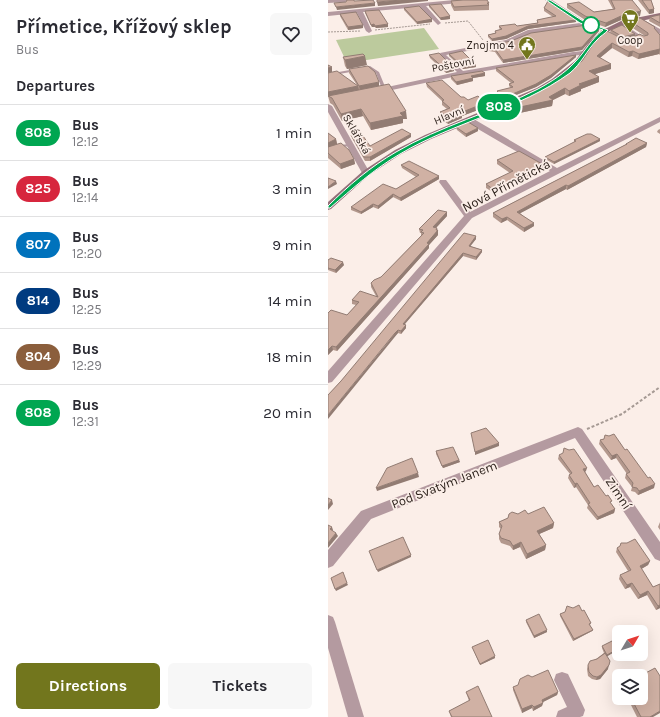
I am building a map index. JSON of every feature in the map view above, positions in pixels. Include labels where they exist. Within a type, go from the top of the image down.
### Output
[{"type":"main road","points":[[606,32],[621,24],[660,16]]},
{"type":"main road","name":"Hlavní","points":[[328,207],[366,173],[398,152],[540,90],[569,71],[578,62],[596,38],[606,32]]},
{"type":"street","points":[[328,1],[344,0]]},
{"type":"street","points":[[328,14],[471,0]]},
{"type":"street","points":[[548,0],[586,24],[606,32]]},
{"type":"street","points":[[422,5],[438,23]]},
{"type":"street","points":[[359,11],[369,31]]},
{"type":"street","points":[[640,11],[643,19],[660,32]]},
{"type":"street","points":[[462,73],[442,56],[442,54],[508,42],[528,32],[586,24]]},
{"type":"street","name":"Poštovní","points":[[370,92],[462,73],[584,53]]},
{"type":"street","name":"Sklářská","points":[[328,106],[366,173]]},
{"type":"street","name":"Nová Přímětická","points":[[328,379],[470,216],[660,119]]},
{"type":"street","points":[[469,120],[557,172]]},
{"type":"street","points":[[442,182],[470,216]]},
{"type":"street","name":"Zimní","points":[[578,432],[660,554]]},
{"type":"street","name":"Pod Svatým Janem","points":[[328,561],[366,515],[578,432]]},
{"type":"street","points":[[328,622],[356,717]]},
{"type":"street","points":[[562,680],[578,710],[564,717]]},
{"type":"lane","points":[[621,24],[644,39]]},
{"type":"lane","points":[[328,75],[370,67],[377,72],[384,89]]},
{"type":"lane","points":[[328,151],[340,146],[350,145]]},
{"type":"path","points":[[328,32],[369,31],[468,21],[487,45]]},
{"type":"path","points":[[578,432],[622,414],[660,387]]},
{"type":"green space","points":[[424,28],[439,49],[347,63],[336,40]]},
{"type":"building","points":[[347,0],[373,0],[375,3],[336,7],[334,3],[346,2]]},
{"type":"building","points":[[377,0],[402,0],[377,2]]},
{"type":"building","points":[[487,0],[489,5],[454,7],[451,1]]},
{"type":"building","points":[[611,0],[632,0],[641,11],[621,16],[606,23],[585,16],[567,4],[579,2],[594,12],[615,9]]},
{"type":"building","points":[[642,0],[651,0],[654,9],[649,10]]},
{"type":"building","points":[[548,1],[576,20],[528,26],[506,36],[492,39],[488,35],[496,33],[495,31],[502,29],[499,26],[515,24],[517,26],[538,23],[537,20],[556,16],[544,8]]},
{"type":"building","points":[[441,4],[450,16],[440,18],[429,5]]},
{"type":"building","points":[[419,6],[432,19],[417,22],[404,8]]},
{"type":"building","points":[[379,10],[388,24],[375,26],[374,24],[371,25],[365,11]]},
{"type":"building","points":[[356,12],[363,25],[348,27],[340,14]]},
{"type":"building","points":[[660,15],[660,23],[650,17]]},
{"type":"building","points":[[640,18],[655,27],[654,28],[660,35],[660,49],[639,54],[633,51],[629,52],[612,43],[597,56],[611,64],[589,71],[599,77],[579,84],[581,85],[569,91],[565,88],[549,97],[553,100],[506,110],[499,106],[544,88],[582,61],[596,40],[605,30],[623,39],[639,34],[644,36],[648,35],[648,33],[629,20]]},
{"type":"building","points":[[587,25],[599,28],[582,47],[503,60],[495,49],[489,48],[491,45],[511,41],[531,33]]},
{"type":"building","points":[[622,25],[635,34],[623,37],[611,30]]},
{"type":"building","points":[[462,51],[476,65],[463,67],[449,54]]},
{"type":"building","points":[[439,53],[454,68],[446,70],[429,55]]},
{"type":"building","points":[[363,54],[365,56],[345,60],[343,57]]},
{"type":"building","points":[[576,55],[551,75],[536,84],[489,104],[482,100],[499,93],[497,91],[513,87],[509,84],[514,82],[496,68]]},
{"type":"building","points":[[368,66],[375,72],[379,82],[359,86],[349,69]]},
{"type":"building","points":[[337,71],[358,86],[328,92],[328,73]]},
{"type":"building","points":[[482,71],[485,73],[471,76],[473,78],[456,82],[451,76]]},
{"type":"building","points":[[442,80],[461,97],[468,100],[478,96],[485,103],[460,113],[462,114],[448,120],[442,116],[445,115],[440,112],[450,108],[442,101],[444,100],[426,83]]},
{"type":"building","points":[[389,84],[406,111],[400,113],[403,116],[370,123],[361,109],[341,114],[332,98],[328,96]]},
{"type":"building","points":[[468,122],[478,128],[466,134],[456,127]]},
{"type":"building","points":[[402,129],[411,134],[370,157],[364,157],[351,135],[361,133],[370,146]]},
{"type":"building","points":[[328,133],[336,139],[328,143]]},
{"type":"building","points":[[587,134],[591,134],[600,139],[554,162],[545,157],[576,141],[574,140]]},
{"type":"building","points":[[636,138],[647,143],[517,212],[534,223],[524,228],[507,217],[502,219],[493,213],[627,144]]},
{"type":"building","points":[[341,143],[349,150],[354,159],[340,164],[328,153],[328,147]]},
{"type":"building","points":[[519,151],[544,165],[494,190],[486,184],[513,171],[497,160]]},
{"type":"building","points":[[409,161],[439,176],[400,198],[393,194],[378,206],[373,204],[361,212],[351,207],[383,184],[396,189],[419,175],[401,165]]},
{"type":"building","points":[[328,178],[336,181],[328,187]]},
{"type":"building","points":[[438,210],[447,212],[433,227],[437,228],[436,230],[438,230],[427,243],[429,244],[336,347],[332,346],[328,350],[328,313],[331,310],[347,315],[359,302],[352,300],[360,291],[378,297],[371,283],[381,277],[424,233],[421,232],[423,230],[419,229]]},
{"type":"building","points":[[464,233],[476,236],[469,246],[482,250],[476,257],[463,253],[403,324],[406,325],[401,331],[398,330],[395,333],[328,415],[328,395]]},
{"type":"building","points":[[331,258],[343,262],[335,270],[328,268],[328,260]]},
{"type":"building","points":[[486,428],[499,443],[475,452],[471,433]]},
{"type":"building","points":[[614,434],[625,450],[627,449],[648,478],[650,477],[655,484],[639,491],[637,488],[632,487],[633,483],[626,474],[630,472],[617,454],[612,456],[600,440],[604,439],[605,435],[609,436]]},
{"type":"building","points":[[453,447],[459,460],[442,466],[436,451]]},
{"type":"building","points":[[564,448],[569,450],[574,449],[587,468],[583,469],[594,487],[598,485],[606,496],[608,495],[612,501],[610,502],[615,509],[598,517],[588,504],[590,503],[577,483],[575,484],[569,475],[572,473],[559,455],[563,453]]},
{"type":"building","points":[[412,458],[418,473],[376,488],[387,468]]},
{"type":"building","points":[[328,498],[332,500],[328,505]]},
{"type":"building","points":[[544,507],[554,523],[537,531],[546,545],[527,554],[521,542],[513,546],[510,541],[501,538],[499,534],[502,526],[499,522],[508,518],[509,514],[512,512],[518,514],[525,510],[528,514]]},
{"type":"building","points":[[328,525],[332,527],[330,529],[336,533],[328,543]]},
{"type":"building","points":[[403,537],[411,555],[377,570],[369,551]]},
{"type":"building","points":[[635,539],[650,561],[640,566],[653,587],[660,584],[660,605],[658,606],[648,591],[640,595],[632,583],[627,585],[620,575],[631,570],[617,548],[621,543],[627,543]]},
{"type":"building","points":[[343,572],[347,583],[335,589],[331,578]]},
{"type":"building","points":[[579,605],[582,611],[584,610],[593,630],[574,639],[560,614],[565,612],[567,606],[573,608]]},
{"type":"building","points":[[539,614],[547,630],[534,636],[526,620]]},
{"type":"building","points":[[488,640],[495,656],[480,664],[472,647]]},
{"type":"building","points":[[612,641],[612,652],[607,655],[602,646]]},
{"type":"building","points":[[605,653],[610,661],[609,665],[601,675],[597,677],[593,676],[589,672],[588,665],[590,661],[597,659]]},
{"type":"building","points":[[655,668],[660,676],[660,711],[650,717],[641,717],[635,705],[648,705],[648,672]]},
{"type":"building","points":[[548,670],[558,692],[542,700],[543,703],[534,707],[532,705],[522,709],[513,687],[518,685],[520,679],[528,675],[532,677]]},
{"type":"building","points":[[478,686],[492,717],[452,717],[449,711],[470,700],[466,692]]},
{"type":"bus line","name":"808","points":[[328,207],[366,173],[398,152],[428,137],[540,90],[569,71],[578,62],[590,44],[606,30],[582,22],[548,0]]},
{"type":"place","name":"Coop","points":[[630,33]]},
{"type":"place","name":"Znojmo 4","points":[[527,60]]}]
